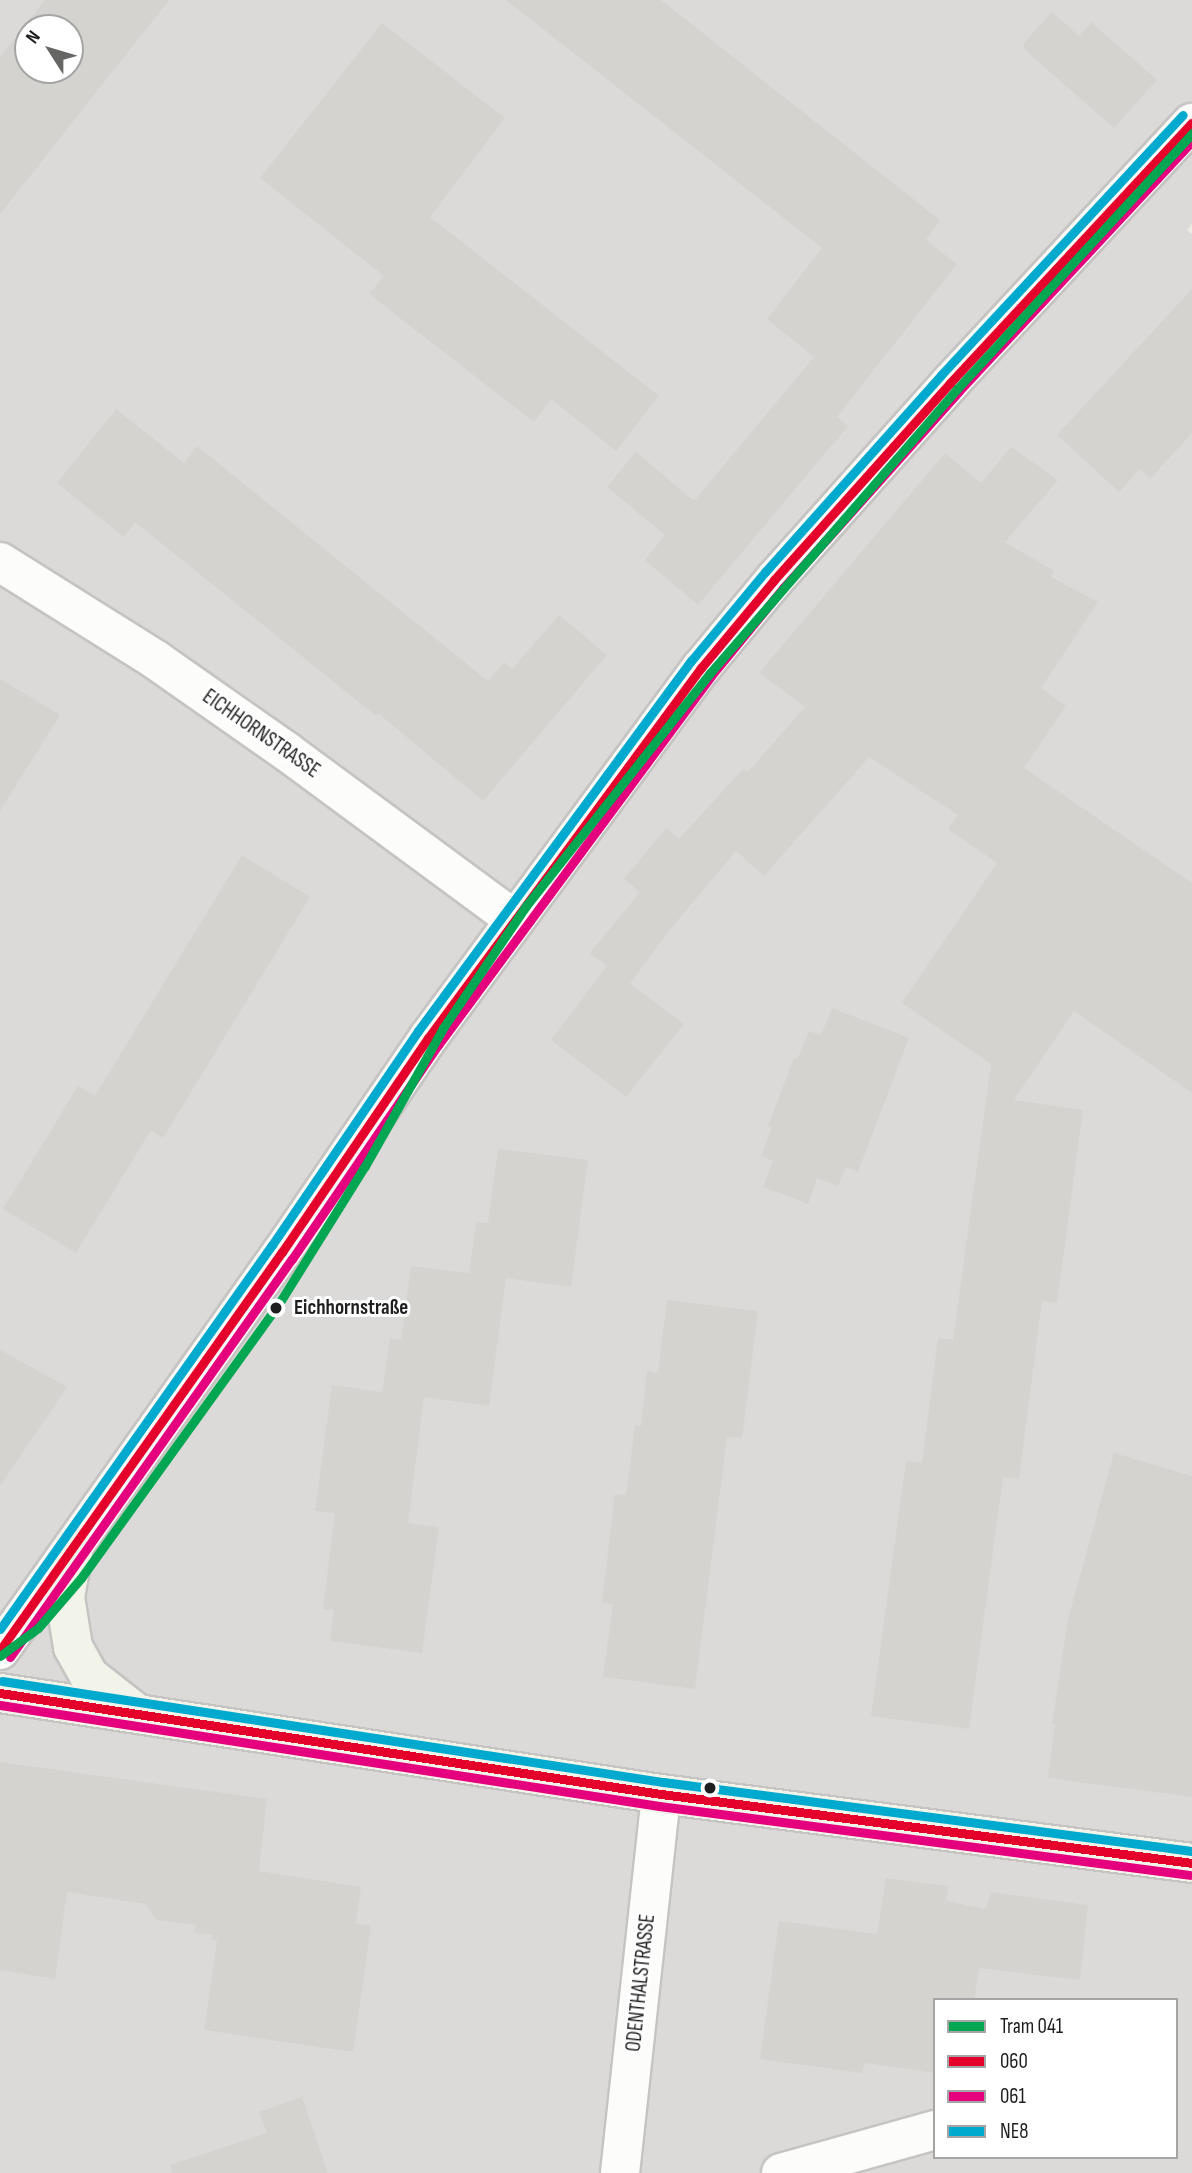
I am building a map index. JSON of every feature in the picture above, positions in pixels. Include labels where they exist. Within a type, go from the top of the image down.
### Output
[{"type":"main road","points":[[74,1546],[65,1597],[73,1647],[89,1676],[136,1713]]},
{"type":"main road","points":[[0,1693],[661,1794],[1192,1863]]},
{"type":"street","points":[[0,1650],[514,919],[701,668],[774,580],[950,383],[1192,123]]},
{"type":"street","name":"EICHHORNSTRASSE","points":[[0,562],[210,698],[514,919]]},
{"type":"street","name":"ODENTHALSTRASSE","points":[[620,2173],[661,1794]]},
{"type":"street","points":[[781,2173],[933,2131]]},
{"type":"shaded area","points":[[0,0],[1192,0],[1192,224],[1187,230],[1192,234],[1192,2173],[0,2173]]},
{"type":"building","points":[[45,0],[169,0],[0,214],[0,57],[14,39],[14,84],[84,84],[84,14],[34,14]]},
{"type":"building","points":[[506,0],[661,0],[940,220],[926,240],[957,264],[837,417],[848,426],[698,605],[645,560],[665,535],[607,487],[636,452],[694,501],[814,357],[767,319],[822,248]]},
{"type":"building","points":[[1052,12],[1079,36],[1091,22],[1157,80],[1114,128],[1025,50],[1023,44]]},
{"type":"building","points":[[382,23],[505,118],[430,217],[659,396],[616,451],[551,399],[534,422],[369,294],[384,276],[260,178]]},
{"type":"building","points":[[1192,289],[1192,433],[1150,479],[1140,469],[1119,492],[1057,435]]},
{"type":"building","points":[[116,409],[184,463],[197,446],[488,681],[504,662],[512,669],[559,615],[607,655],[483,801],[378,713],[376,716],[135,522],[124,537],[57,483]]},
{"type":"building","points":[[1011,447],[1058,480],[1005,542],[1054,571],[1051,577],[1098,602],[1041,688],[1066,706],[1024,768],[1192,883],[1192,1093],[1074,1011],[1014,1100],[1083,1110],[1057,1303],[1042,1301],[1019,1479],[1003,1477],[969,1729],[871,1716],[906,1461],[922,1463],[938,1338],[953,1340],[991,1064],[902,1003],[997,863],[948,829],[958,815],[869,757],[764,876],[736,851],[668,932],[630,984],[684,1024],[626,1097],[551,1040],[607,966],[590,953],[640,892],[624,879],[666,828],[679,839],[743,769],[747,773],[805,707],[759,673],[945,453],[981,483]]},
{"type":"building","points":[[0,679],[60,715],[0,811]]},
{"type":"building","points":[[242,855],[310,897],[163,1138],[151,1130],[76,1253],[3,1209],[78,1086],[95,1096]]},
{"type":"building","points":[[832,1008],[909,1038],[858,1172],[846,1167],[838,1186],[817,1178],[808,1204],[763,1187],[773,1161],[761,1156],[772,1127],[768,1126],[794,1058],[797,1060],[809,1031],[821,1035]]},
{"type":"building","points":[[498,1149],[588,1160],[571,1287],[469,1273],[476,1222],[488,1223]]},
{"type":"building","points":[[411,1266],[506,1278],[489,1406],[424,1397],[408,1523],[439,1527],[422,1653],[330,1641],[334,1610],[323,1609],[335,1513],[315,1511],[332,1385],[382,1392],[390,1338],[401,1340]]},
{"type":"building","points":[[667,1300],[758,1311],[742,1438],[727,1437],[695,1689],[603,1677],[613,1604],[602,1602],[615,1494],[626,1495],[635,1425],[641,1426],[647,1371],[658,1373]]},
{"type":"building","points":[[0,1350],[67,1387],[0,1486]]},
{"type":"building","points":[[1114,1453],[1192,1476],[1192,1797],[1048,1778],[1055,1724],[1052,1724],[1068,1619]]},
{"type":"building","points":[[0,1762],[267,1799],[259,1871],[361,1887],[356,1924],[371,1925],[353,2052],[204,2030],[217,1940],[211,1939],[212,1935],[194,1933],[196,1925],[157,1920],[145,1904],[67,1892],[55,1979],[0,1970]]},
{"type":"building","points":[[886,1878],[948,1886],[946,1901],[986,1909],[991,1892],[1088,1905],[1080,1980],[979,1968],[974,1998],[933,1998],[933,2073],[865,2063],[862,2073],[760,2059],[779,1921],[877,1934]]},
{"type":"building","points":[[302,2097],[328,2173],[172,2173],[170,2165],[267,2133],[259,2112]]},
{"type":"tram line","name":"041","points":[[0,1656],[38,1628],[81,1578],[278,1305],[365,1166],[443,1028],[526,906],[710,673],[957,389],[1192,133]]},
{"type":"transit line","name":"NE8","points":[[0,1629],[272,1245],[418,1031],[691,661],[765,572],[941,375],[1183,115]]},
{"type":"transit line","name":"060","points":[[0,1650],[282,1252],[428,1038],[701,668],[774,580],[950,383],[1192,123]]},
{"type":"transit line","name":"061","points":[[10,1657],[292,1259],[438,1045],[711,676],[783,588],[959,391],[1192,141]]},
{"type":"transit line","name":"NE8","points":[[2,1681],[663,1782],[1192,1851]]},
{"type":"transit line","name":"060","points":[[0,1693],[661,1794],[1192,1863]]},
{"type":"transit line","name":"061","points":[[0,1705],[659,1806],[1190,1875]]},
{"type":"place","name":"Eichhornstraße","points":[[276,1308]]}]
